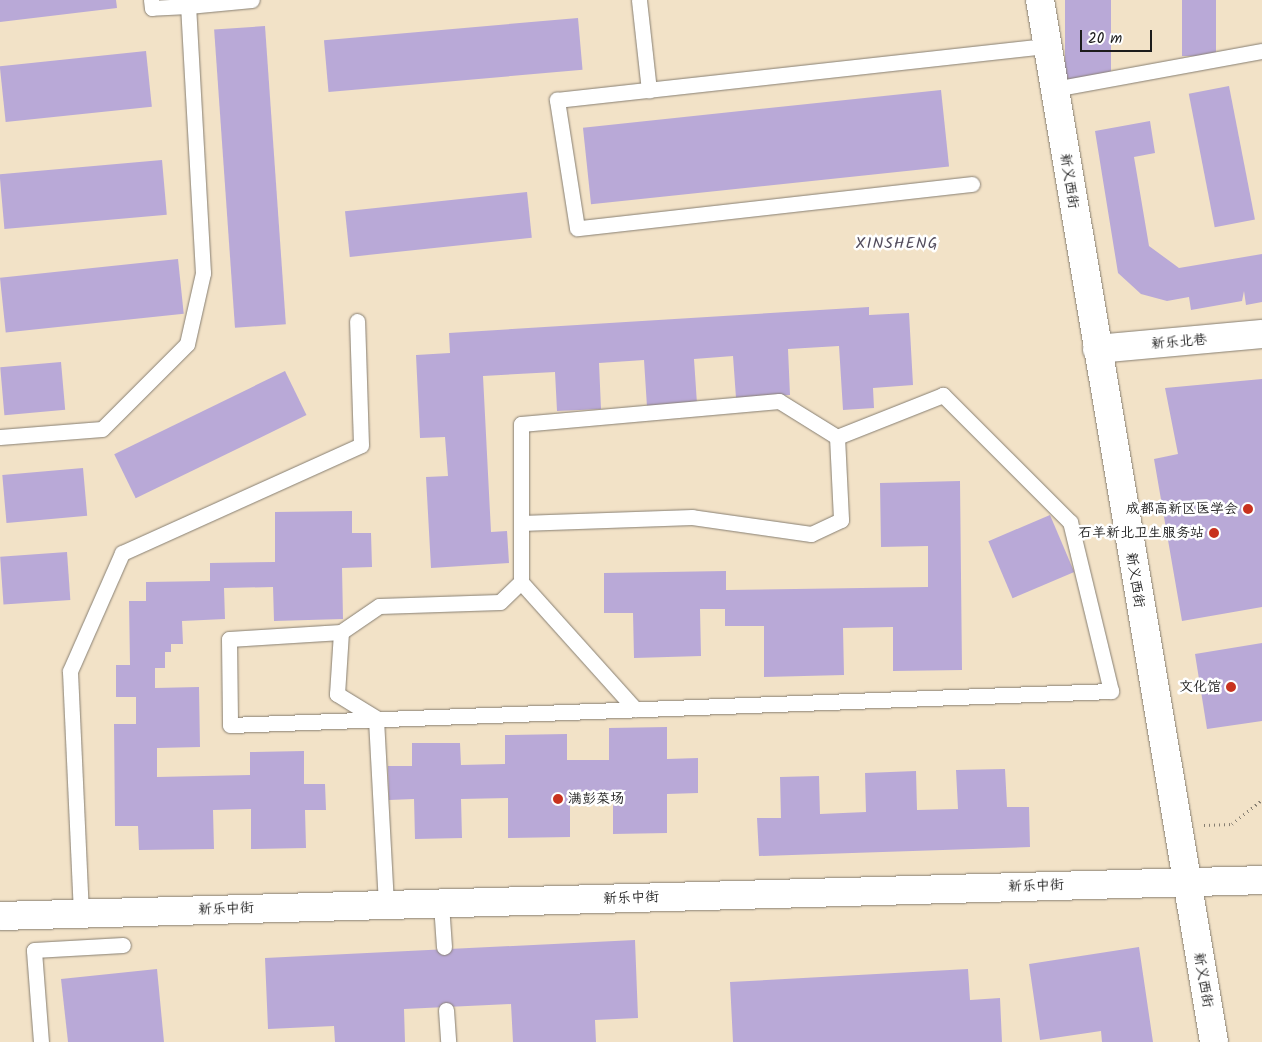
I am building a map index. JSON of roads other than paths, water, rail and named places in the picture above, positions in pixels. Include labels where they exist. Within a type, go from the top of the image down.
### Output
[{"type":"street","name":"新义西街","points":[[1040,0],[1185,882],[1214,1042]]},
{"type":"street","name":"新乐北巷","points":[[1097,349],[1262,334]]},
{"type":"street","name":"新乐中街","points":[[0,916],[1262,880]]},
{"type":"lane","points":[[151,0],[152,8],[252,0]]},
{"type":"lane","points":[[639,0],[649,90]]},
{"type":"lane","points":[[0,437],[102,429],[187,344],[203,273],[188,6]]},
{"type":"lane","points":[[972,184],[577,228],[557,100],[1047,46]]},
{"type":"lane","points":[[1054,89],[1262,51]]},
{"type":"lane","points":[[81,914],[70,671],[122,553],[361,445],[357,321]]},
{"type":"lane","points":[[521,582],[500,602],[379,606],[341,632],[229,639],[230,725],[1111,691],[1070,522],[943,395],[837,437]]},
{"type":"lane","points":[[635,709],[521,582],[521,424],[779,401],[837,437]]},
{"type":"lane","points":[[521,523],[692,516],[811,534],[841,520],[837,437]]},
{"type":"lane","points":[[341,632],[337,694],[376,718]]},
{"type":"lane","points":[[376,718],[386,904]]},
{"type":"lane","points":[[442,904],[444,947]]},
{"type":"lane","points":[[41,1042],[34,950],[123,945]]},
{"type":"lane","points":[[446,1010],[448,1042]]},
{"type":"place","name":"成都高新区医学会","points":[[1248,509]]},
{"type":"place","name":"石羊新北卫生服务站","points":[[1214,533]]},
{"type":"place","name":"文化馆","points":[[1231,687]]},
{"type":"place","name":"满彭菜场","points":[[558,799]]},
{"type":"district","name":"XINSHENG","points":[[897,244]]}]
